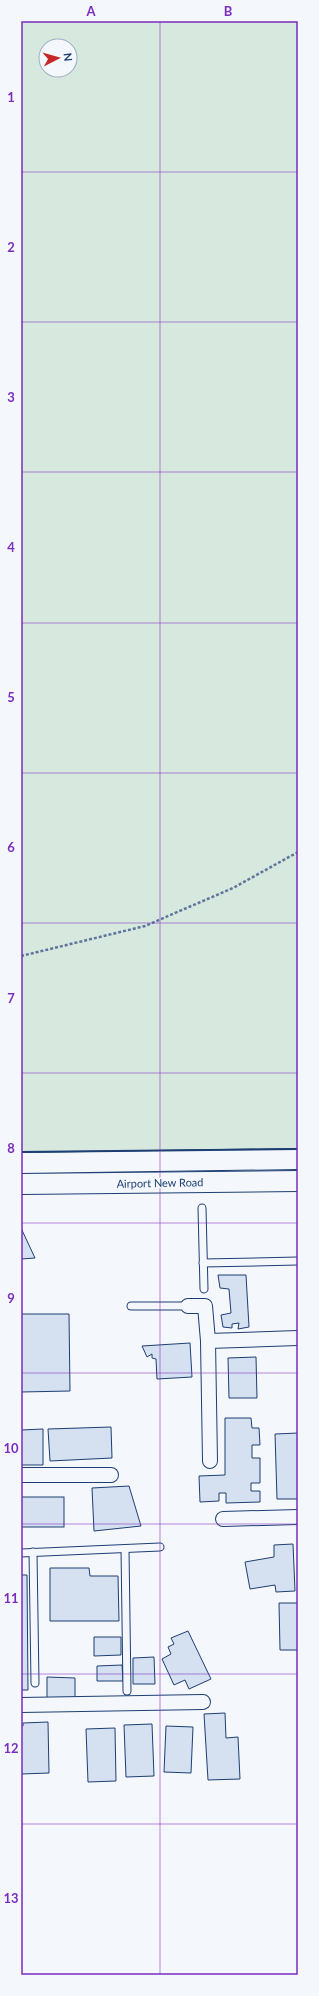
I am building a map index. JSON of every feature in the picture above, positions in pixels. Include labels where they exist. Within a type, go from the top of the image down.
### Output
[{"type":"main road","name":"Airport New Road","points":[[21,1163],[298,1159]]},
{"type":"main road","name":"Airport New Road","points":[[21,1184],[298,1181]]},
{"type":"street","points":[[188,1306],[205,1306],[208,1341],[210,1461]]},
{"type":"street","points":[[208,1341],[298,1338]]},
{"type":"street","points":[[21,1475],[111,1475]]},
{"type":"street","points":[[223,1519],[298,1517]]},
{"type":"street","points":[[21,1706],[204,1702]]},
{"type":"lane","points":[[202,1208],[204,1289]]},
{"type":"lane","points":[[204,1263],[298,1260]]},
{"type":"lane","points":[[131,1306],[188,1306]]},
{"type":"lane","points":[[21,1553],[125,1550],[160,1547]]},
{"type":"lane","points":[[125,1550],[127,1691]]},
{"type":"lane","points":[[33,1552],[35,1683]]},
{"type":"path","points":[[21,956],[145,926],[233,888],[298,852]]},
{"type":"shaded area","points":[[21,21],[298,21],[298,1149],[21,1152]]},
{"type":"building","points":[[21,1228],[35,1258],[21,1259]]},
{"type":"building","points":[[218,1275],[246,1275],[249,1327],[238,1329],[239,1323],[232,1324],[232,1328],[223,1327],[221,1315],[231,1313],[229,1289],[220,1288]]},
{"type":"building","points":[[21,1314],[69,1314],[70,1391],[21,1392]]},
{"type":"building","points":[[190,1343],[192,1377],[157,1379],[156,1359],[152,1358],[152,1354],[147,1357],[142,1346]]},
{"type":"building","points":[[256,1357],[257,1398],[229,1398],[228,1358]]},
{"type":"building","points":[[225,1418],[251,1418],[252,1428],[259,1428],[260,1445],[252,1445],[252,1458],[260,1458],[260,1483],[251,1483],[251,1491],[260,1491],[260,1502],[226,1503],[226,1493],[219,1493],[219,1501],[200,1502],[199,1476],[225,1475]]},
{"type":"building","points":[[111,1427],[112,1458],[50,1461],[48,1429]]},
{"type":"building","points":[[43,1429],[43,1465],[21,1465],[21,1430]]},
{"type":"building","points":[[298,1433],[298,1499],[277,1499],[275,1434]]},
{"type":"building","points":[[129,1486],[141,1526],[94,1531],[92,1488]]},
{"type":"building","points":[[21,1497],[64,1497],[64,1527],[21,1527]]},
{"type":"building","points":[[293,1544],[295,1591],[276,1592],[275,1585],[250,1589],[245,1562],[274,1557],[274,1545]]},
{"type":"building","points":[[50,1568],[89,1568],[90,1576],[118,1576],[119,1621],[50,1621]]},
{"type":"building","points":[[21,1575],[27,1575],[28,1690],[21,1690]]},
{"type":"building","points":[[279,1603],[298,1603],[298,1650],[280,1650]]},
{"type":"building","points":[[188,1631],[211,1679],[189,1689],[185,1680],[174,1685],[162,1659],[171,1654],[168,1647],[174,1644],[171,1638]]},
{"type":"building","points":[[94,1637],[121,1637],[121,1655],[94,1656]]},
{"type":"building","points":[[154,1657],[155,1684],[133,1684],[133,1658]]},
{"type":"building","points":[[122,1665],[123,1681],[97,1681],[97,1666]]},
{"type":"building","points":[[47,1677],[75,1678],[75,1701],[47,1701]]},
{"type":"building","points":[[225,1713],[226,1738],[238,1737],[240,1779],[208,1780],[204,1714]]},
{"type":"building","points":[[48,1722],[49,1773],[21,1774],[21,1726],[23,1726],[23,1723]]},
{"type":"building","points":[[152,1724],[154,1776],[126,1777],[124,1725]]},
{"type":"building","points":[[166,1726],[193,1727],[191,1773],[164,1772]]},
{"type":"building","points":[[115,1728],[116,1781],[88,1782],[86,1729]]},
{"type":"wall","points":[[21,1152],[298,1149]]}]
